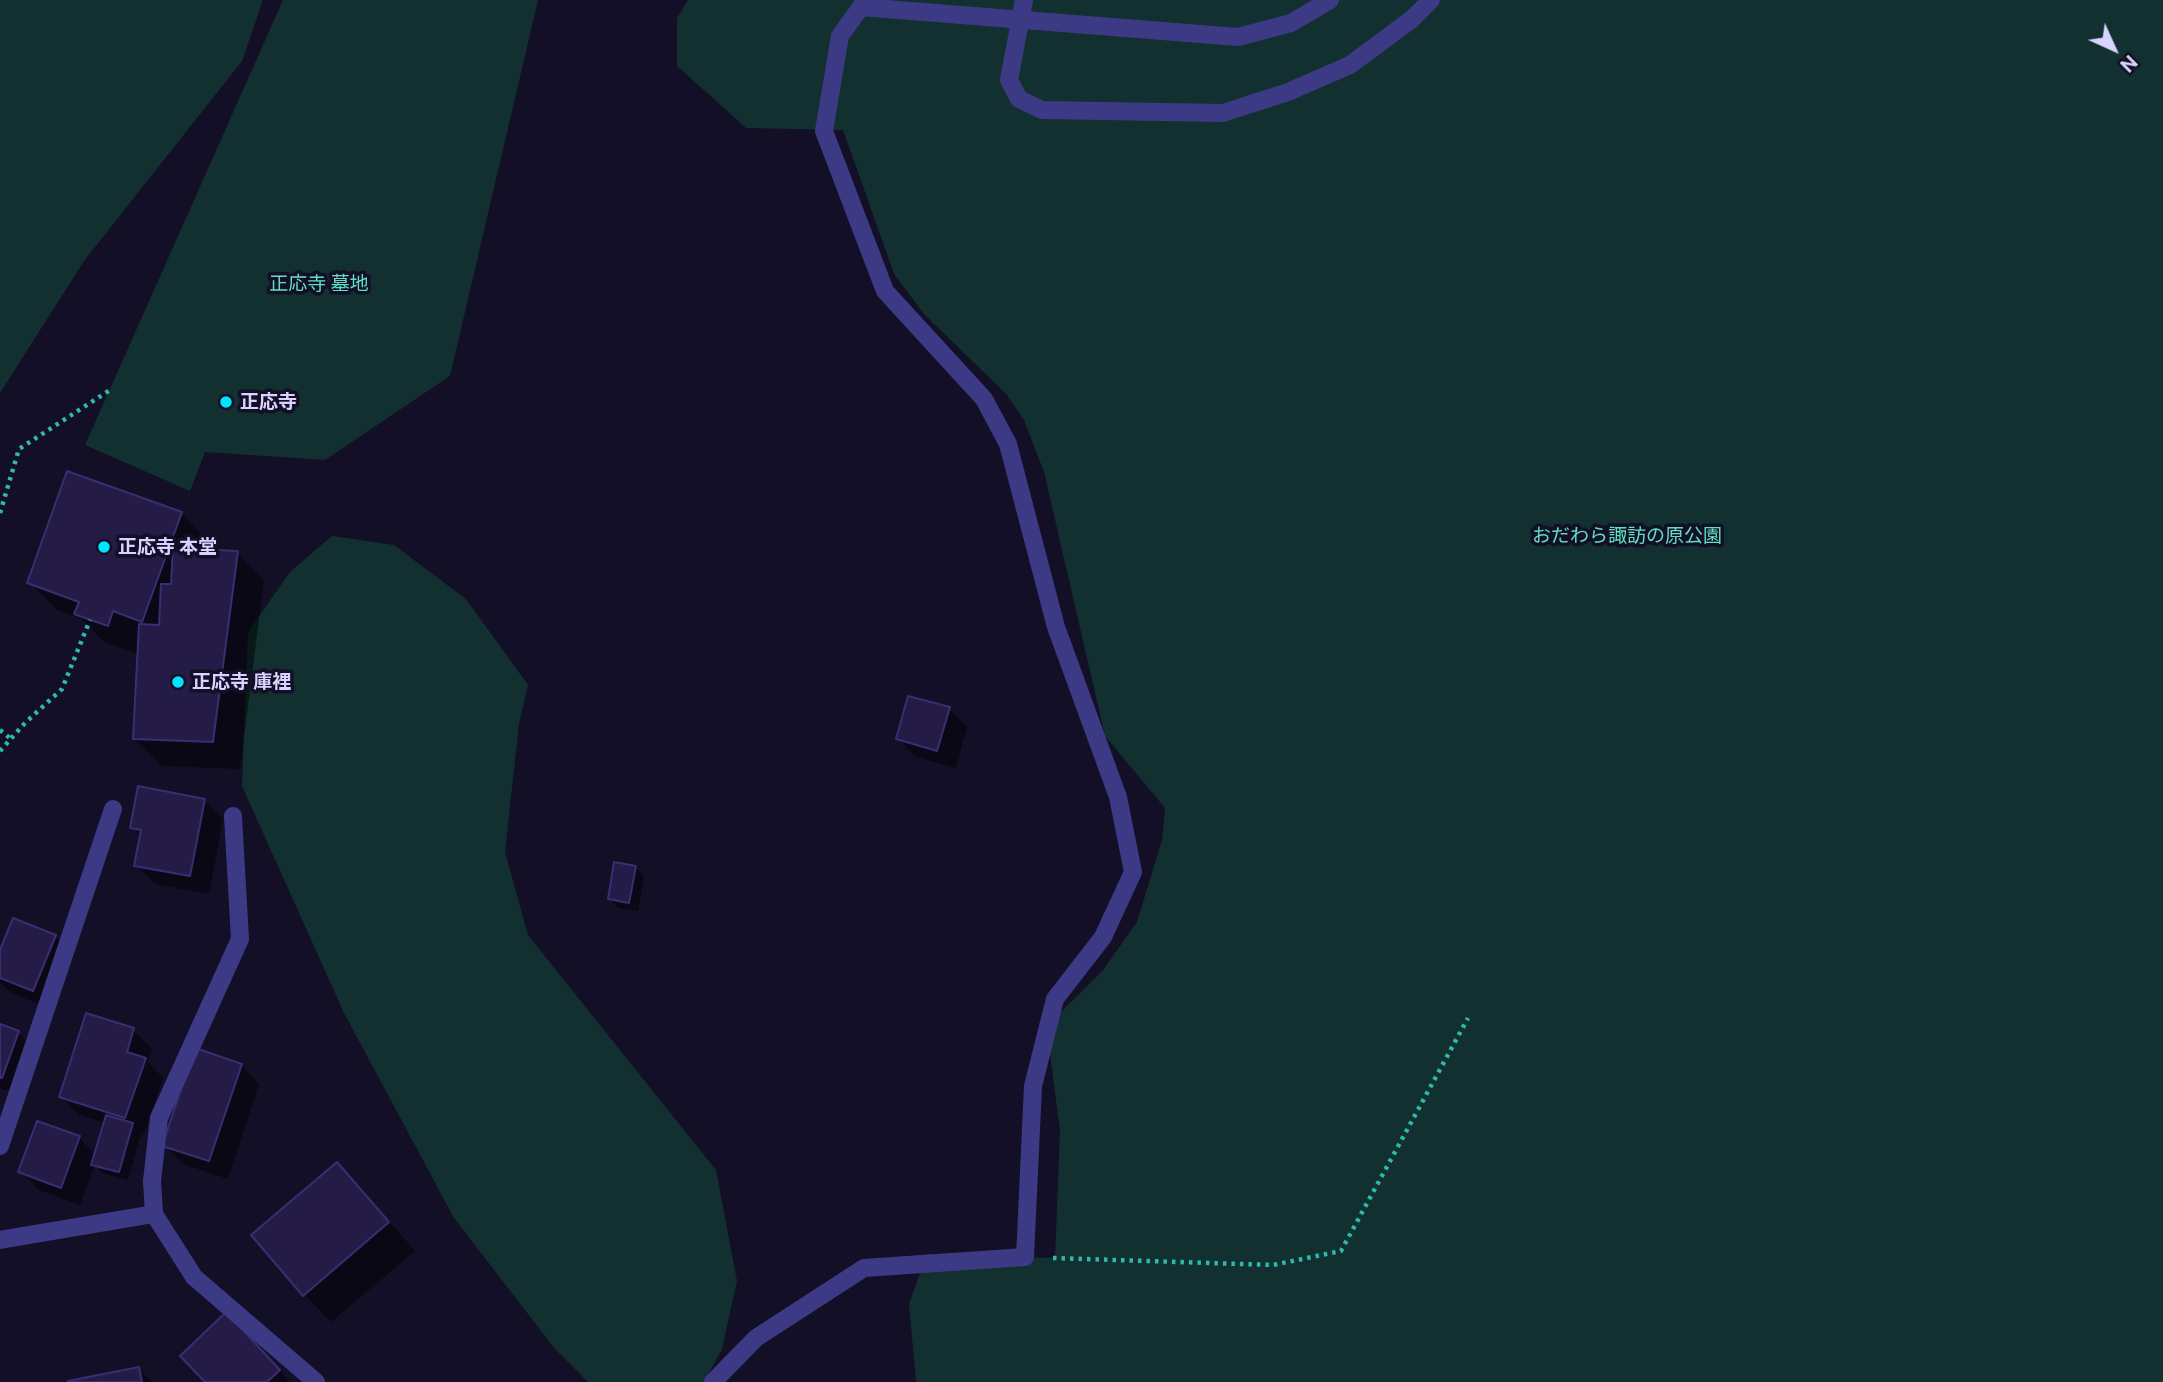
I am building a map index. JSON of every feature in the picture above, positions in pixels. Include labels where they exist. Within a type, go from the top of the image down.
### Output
[{"type":"street","points":[[1024,0],[1009,80],[1018,99],[1042,110],[1223,113],[1288,92],[1350,65],[1412,19],[1431,0]]},
{"type":"street","points":[[713,1382],[756,1338],[864,1268],[1025,1257],[1033,1086],[1055,999],[1103,937],[1133,872],[1118,797],[1056,627],[1008,444],[984,399],[885,291],[824,131],[840,36],[863,4],[1238,37],[1291,23],[1330,0]]},
{"type":"street","points":[[0,1146],[113,809]]},
{"type":"street","points":[[233,816],[240,939],[159,1118],[152,1181],[154,1214],[194,1277],[316,1382]]},
{"type":"street","points":[[0,1240],[154,1214]]},
{"type":"path","points":[[0,513],[19,449],[110,390]]},
{"type":"path","points":[[0,751],[25,723],[62,689],[90,620]]},
{"type":"path","points":[[0,730],[11,739]]},
{"type":"path","points":[[1025,1257],[1273,1265],[1341,1251],[1468,1018]]},
{"type":"green space","points":[[0,0],[263,0],[242,61],[84,261],[0,393]]},
{"type":"green space","name":"正応寺 墓地","points":[[283,0],[538,0],[450,376],[325,460],[205,452],[190,491],[85,445]]},
{"type":"green space","name":"おだわら諏訪の原公園","points":[[688,0],[2163,0],[2163,1382],[916,1382],[909,1304],[927,1254],[1055,1258],[1060,1131],[1049,1046],[1058,1015],[1103,970],[1137,922],[1162,840],[1165,808],[1105,736],[1044,472],[1024,420],[1006,394],[924,314],[894,274],[843,130],[746,128],[677,66],[677,18]]},
{"type":"green space","points":[[332,536],[394,545],[466,599],[528,685],[519,724],[505,852],[528,935],[716,1170],[737,1281],[722,1349],[704,1382],[588,1382],[555,1349],[454,1218],[344,1013],[242,786],[248,632],[290,572]]},
{"type":"building","name":"正応寺 本堂","points":[[67,471],[182,512],[142,622],[113,611],[108,626],[74,614],[79,602],[27,583]]},
{"type":"building","name":"正応寺 庫裡","points":[[173,548],[238,551],[213,742],[133,739],[139,624],[159,625],[161,584],[171,584]]},
{"type":"building","points":[[908,696],[950,707],[937,751],[896,739]]},
{"type":"building","points":[[138,786],[205,799],[190,876],[134,866],[141,830],[130,828]]},
{"type":"building","points":[[614,862],[636,866],[629,903],[608,899]]},
{"type":"building","points":[[13,918],[56,935],[33,991],[0,978],[0,950]]},
{"type":"building","points":[[86,1013],[134,1028],[127,1052],[146,1058],[125,1118],[59,1097]]},
{"type":"building","points":[[0,1024],[19,1031],[2,1078],[0,1078]]},
{"type":"building","points":[[195,1048],[242,1064],[209,1161],[162,1146]]},
{"type":"building","points":[[106,1115],[133,1123],[119,1172],[91,1165]]},
{"type":"building","points":[[37,1121],[80,1136],[61,1188],[18,1172]]},
{"type":"building","points":[[337,1162],[389,1222],[303,1296],[251,1235]]},
{"type":"building","points":[[226,1312],[280,1370],[267,1382],[205,1382],[180,1356]]},
{"type":"building","points":[[139,1367],[142,1382],[68,1382],[68,1381]]},
{"type":"place","name":"正応寺","points":[[226,402]]},
{"type":"place","name":"正応寺 本堂","points":[[104,547]]},
{"type":"place","name":"正応寺 庫裡","points":[[178,682]]}]
